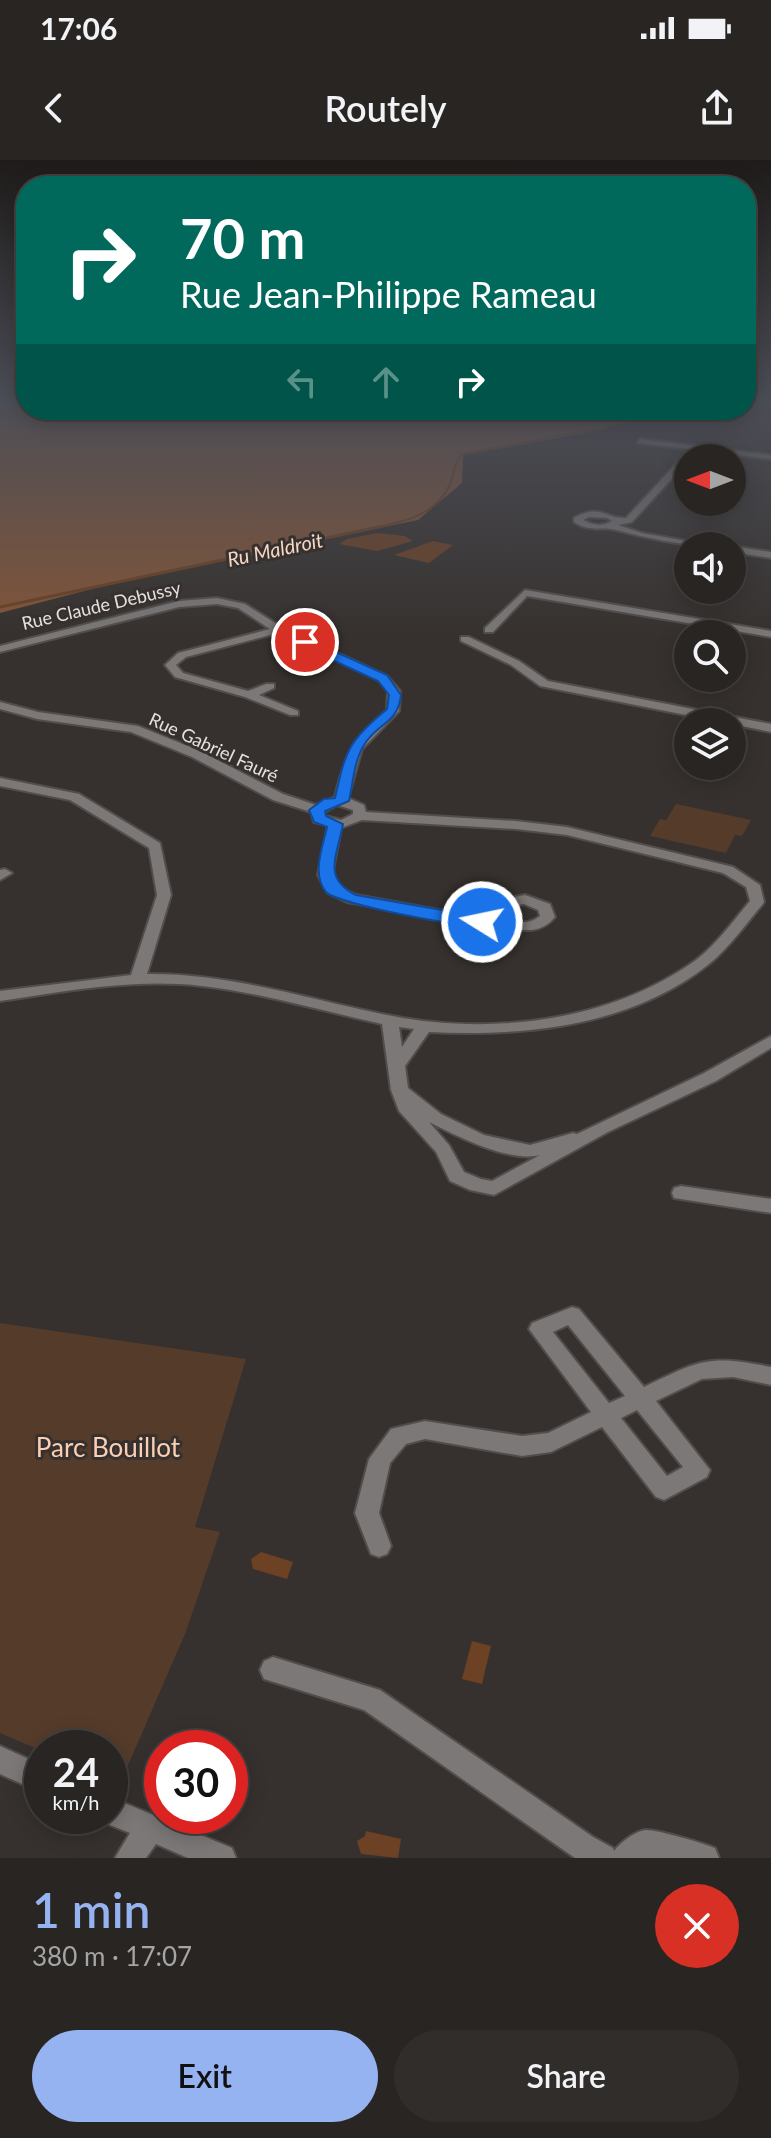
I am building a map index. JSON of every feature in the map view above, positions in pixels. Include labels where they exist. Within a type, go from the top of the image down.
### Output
[{"type":"street","points":[[666,480],[629,520],[616,524],[641,535],[674,540]]},
{"type":"street","points":[[746,551],[771,555]]},
{"type":"street","points":[[489,630],[525,593],[771,634]]},
{"type":"street","name":"Rue Claude Debussy","points":[[0,649],[65,630],[179,604],[205,601],[241,606],[279,630],[383,678],[394,691],[393,711],[361,738],[352,752],[341,801]]},
{"type":"street","points":[[279,630],[182,655],[170,665],[179,675],[249,695],[294,713]]},
{"type":"street","points":[[465,639],[515,663],[544,684],[771,727]]},
{"type":"street","points":[[249,695],[270,686]]},
{"type":"street","name":"Rue Gabriel Fauré","points":[[0,706],[37,715],[134,729],[196,754],[278,797],[317,810],[319,819],[335,824]]},
{"type":"street","points":[[0,782],[74,797],[155,846],[164,895],[138,979]]},
{"type":"street","points":[[317,810],[329,802],[341,801],[359,808],[360,816]]},
{"type":"street","points":[[0,996],[138,979],[195,980],[259,988],[390,1021],[423,1026],[525,1026],[592,1015],[640,1000],[705,959],[757,902],[753,885],[728,870],[567,831],[489,822],[360,816],[353,821],[335,824],[325,875],[333,890],[352,899],[482,922],[500,920]]},
{"type":"street","points":[[390,1021],[405,1107],[443,1149],[457,1176],[494,1188],[594,1133],[710,1077],[771,1041]]},
{"type":"street","points":[[398,1064],[412,1048],[423,1026]]},
{"type":"street","points":[[400,1090],[435,1118],[479,1140],[530,1151],[594,1133]]},
{"type":"street","points":[[681,1193],[771,1206]]},
{"type":"street","points":[[572,1315],[699,1470],[664,1490],[606,1415],[539,1329],[572,1315]]},
{"type":"street","points":[[379,1546],[367,1513],[380,1459],[399,1436],[425,1430],[522,1446],[551,1442],[699,1370],[733,1368],[771,1376]]},
{"type":"street","points":[[273,1670],[371,1699],[603,1858]]},
{"type":"street","points":[[0,1760],[24,1771]]},
{"type":"street","points":[[129,1858],[146,1834]]},
{"type":"street","points":[[162,1834],[222,1858]]},
{"type":"street","points":[[626,1858],[645,1844],[705,1858]]},
{"type":"green space","points":[[676,804],[751,820],[742,836],[735,835],[726,853],[650,836],[660,819],[666,820]]},
{"type":"green space","name":"Parc Bouillot","points":[[0,1323],[246,1359],[195,1527],[220,1532],[185,1634],[128,1765],[128,1730],[24,1730],[24,1743],[0,1733]]},
{"type":"shaded area","points":[[0,480],[462,480],[418,520],[126,580],[0,613]]},
{"type":"shaded area","points":[[377,533],[405,536],[413,541],[377,551],[339,544],[347,539]]},
{"type":"shaded area","points":[[433,541],[453,545],[429,563],[394,555]]},
{"type":"shaded area","points":[[261,1552],[293,1562],[287,1579],[253,1569],[251,1559]]},
{"type":"shaded area","points":[[472,1641],[491,1646],[482,1684],[462,1679]]},
{"type":"shaded area","points":[[366,1831],[401,1839],[398,1858],[361,1854],[357,1841],[365,1836]]},
{"type":"waterway","name":"Ru Maldroit","points":[[377,527],[407,520],[428,510],[444,495],[451,480]]},
{"type":"waterway","name":"Ru Maldroit","points":[[377,527],[383,526]]},
{"type":"waterway","name":"Ru Maldroit","points":[[0,607],[377,527]]},
{"type":"route","points":[[305,642],[383,678],[395,695],[393,711],[361,738],[352,752],[341,801],[329,802],[319,807],[316,813],[323,822],[335,824],[325,875],[333,890],[352,899],[482,922]]}]
